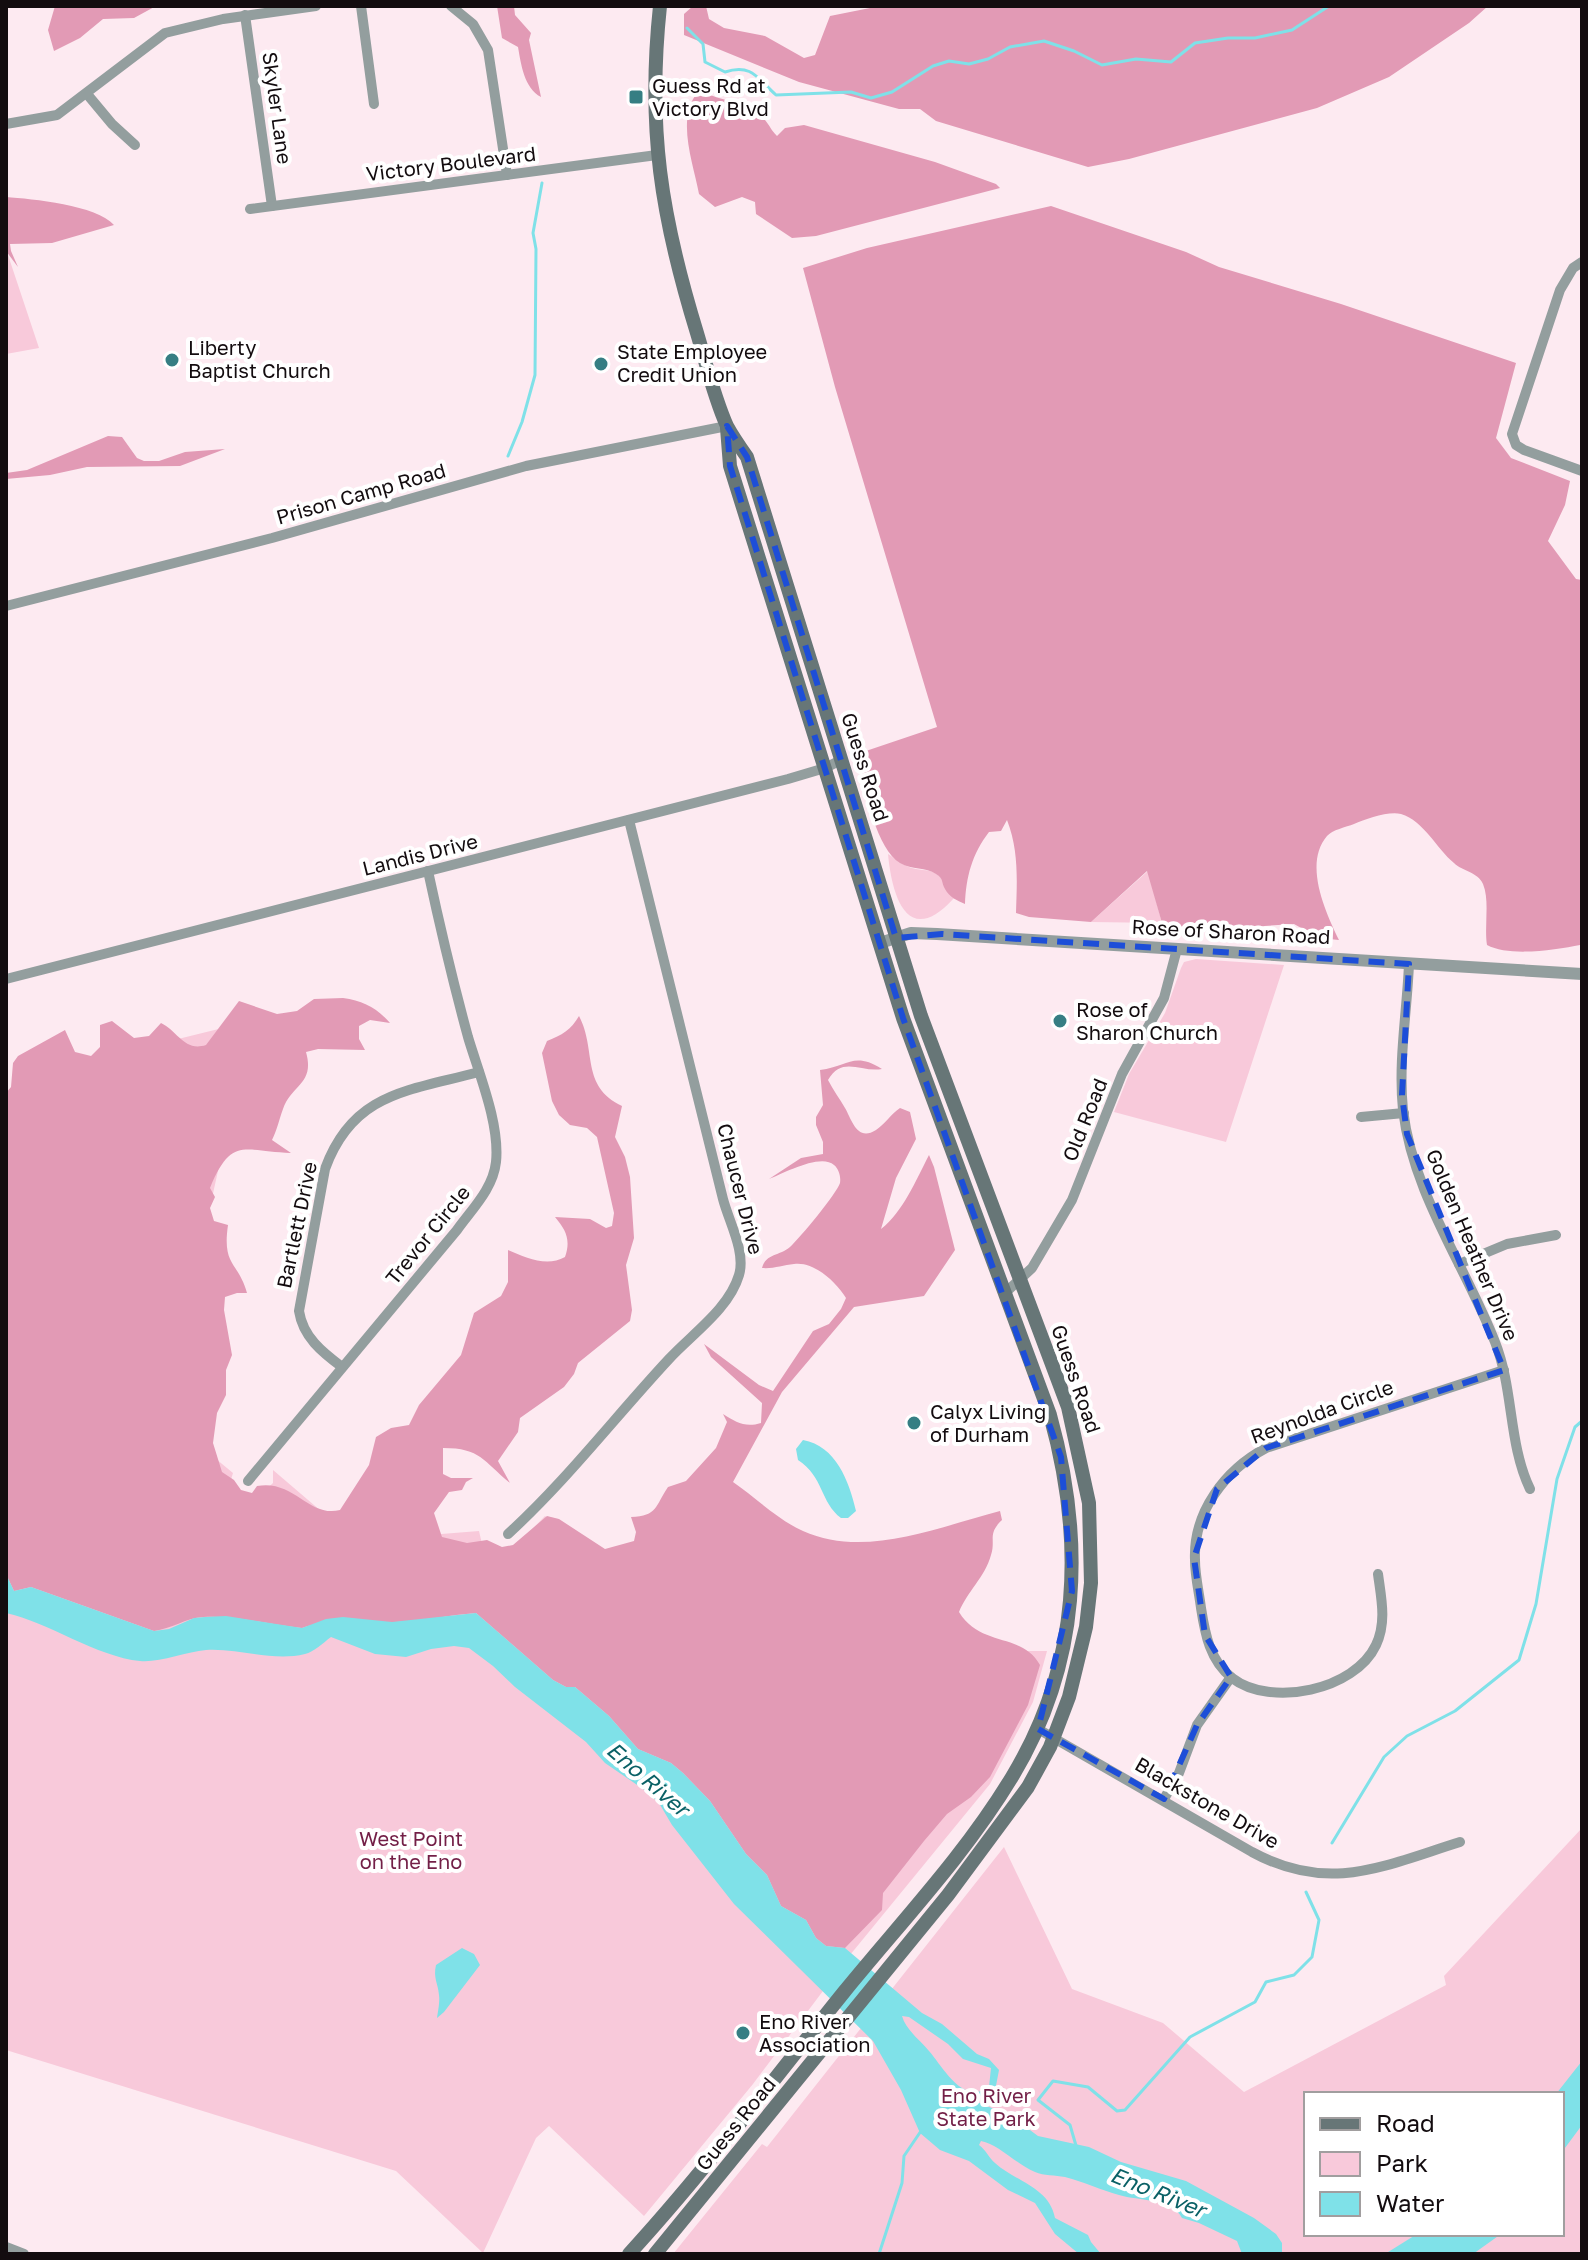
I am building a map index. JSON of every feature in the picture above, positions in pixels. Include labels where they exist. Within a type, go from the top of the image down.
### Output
[{"type":"main road","name":"Guess Road","points":[[629,2254],[976,1829],[1013,1776],[1038,1729],[1055,1677],[1072,1591],[1069,1500],[1050,1415],[906,1026],[730,466],[727,426],[672,244],[661,196],[657,155],[654,83],[660,6]]},
{"type":"main road","name":"Guess Road","points":[[655,2254],[899,1954],[1028,1787],[1054,1737],[1069,1697],[1086,1627],[1091,1583],[1089,1503],[1068,1407],[947,1088],[896,938],[747,457],[727,426]]},
{"type":"street","points":[[6,124],[57,115],[165,33],[178,28],[316,6]]},
{"type":"street","points":[[361,6],[374,104]]},
{"type":"street","points":[[451,6],[473,24],[488,50],[507,175]]},
{"type":"street","name":"Skyler Lane","points":[[245,15],[272,206]]},
{"type":"street","points":[[87,94],[135,145]]},
{"type":"street","name":"Victory Boulevard","points":[[250,209],[657,155]]},
{"type":"street","points":[[1582,262],[1573,268],[1560,290],[1513,425],[1513,439],[1524,450],[1582,471]]},
{"type":"street","name":"Prison Camp Road","points":[[6,606],[261,541],[526,466],[727,426]]},
{"type":"street","name":"Landis Drive","points":[[6,979],[629,820],[825,768],[841,760]]},
{"type":"street","name":"Chaucer Drive","points":[[508,1534],[543,1502],[668,1360],[717,1311],[734,1288],[741,1269],[739,1250],[723,1199],[629,820]]},
{"type":"street","name":"Trevor Circle","points":[[248,1481],[487,1190],[493,1177],[496,1155],[489,1108],[451,974],[428,871]]},
{"type":"street","name":"Rose of Sharon Road","points":[[880,943],[911,933],[1582,974]]},
{"type":"street","name":"Old Road","points":[[1005,1293],[1032,1268],[1072,1200],[1122,1074],[1164,998],[1177,949]]},
{"type":"street","name":"Golden Heather Drive","points":[[1409,964],[1402,1081],[1404,1113],[1413,1158],[1495,1342],[1504,1370],[1519,1463],[1530,1489]]},
{"type":"street","name":"Bartlett Drive","points":[[342,1367],[311,1341],[300,1322],[299,1311],[330,1154],[348,1126],[381,1099],[479,1072]]},
{"type":"street","points":[[1361,1117],[1404,1113]]},
{"type":"street","points":[[1459,1264],[1507,1244],[1556,1235]]},
{"type":"street","name":"Reynolda Circle","points":[[1231,1677],[1214,1658],[1205,1635],[1194,1558],[1203,1516],[1217,1489],[1228,1476],[1252,1455],[1266,1448],[1504,1370]]},
{"type":"street","points":[[1164,1799],[1179,1773],[1197,1725],[1231,1677],[1256,1691],[1281,1694],[1336,1681],[1356,1670],[1369,1656],[1380,1636],[1383,1611],[1378,1574]]},
{"type":"street","name":"Blackstone Drive","points":[[1038,1729],[1270,1862],[1339,1875],[1366,1871],[1460,1842]]},
{"type":"street","points":[[6,2247],[24,2254]]},
{"type":"highlighted area","points":[[727,426],[747,457],[896,938],[942,934],[1409,964],[1402,1095],[1407,1134],[1504,1370],[1266,1448],[1217,1489],[1194,1558],[1205,1635],[1231,1677],[1197,1725],[1164,1799],[1038,1729],[1072,1591],[1061,1457],[903,1018],[730,466]]},
{"type":"green space","points":[[6,249],[39,348],[6,354]]},
{"type":"green space","points":[[888,854],[908,867],[937,874],[954,898],[938,913],[925,919],[914,918],[905,911],[899,900]]},
{"type":"green space","points":[[1148,871],[1162,923],[1091,922]]},
{"type":"green space","points":[[1196,959],[1284,965],[1226,1142],[1114,1112],[1129,1074],[1165,1013],[1184,962]]},
{"type":"green space","name":"West Point on the Eno","points":[[251,1021],[164,1416],[233,1473],[227,1493],[243,1512],[273,1483],[273,1470],[363,1547],[366,1540],[479,1531],[482,1544],[506,1556],[545,1516],[916,1768],[952,1651],[1047,1651],[1033,1702],[990,1784],[850,1955],[753,2084],[644,2216],[549,2126],[536,2138],[483,2253],[396,2171],[6,2050],[6,1401],[174,1040]]},
{"type":"green space","name":"Eno River State Park","points":[[1582,1828],[1582,2254],[673,2254],[762,2144],[767,2147],[1004,1847],[1072,1989],[1163,2023],[1244,2092],[1446,1985],[1444,1976]]},
{"type":"shaded area","points":[[55,6],[156,6],[134,18],[103,19],[80,38],[54,51],[48,30]]},
{"type":"shaded area","points":[[497,6],[514,6],[515,15],[531,33],[529,40],[541,97],[527,82],[518,47],[502,38]]},
{"type":"shaded area","points":[[693,6],[706,6],[709,19],[724,28],[765,36],[804,58],[815,55],[830,16],[880,6],[1488,6],[1469,23],[1389,77],[1317,108],[1129,159],[1088,167],[936,121],[920,109],[899,109],[799,82],[684,35],[684,14]]},
{"type":"shaded area","points":[[710,95],[754,111],[777,136],[785,128],[804,125],[935,162],[1000,188],[816,236],[792,238],[756,214],[755,202],[742,197],[715,207],[699,194],[688,144],[687,118],[695,96]]},
{"type":"shaded area","points":[[6,197],[79,208],[94,212],[114,225],[52,243],[10,244],[18,267],[6,251]]},
{"type":"shaded area","points":[[1051,206],[1186,252],[1219,267],[1516,363],[1496,438],[1511,458],[1570,481],[1565,505],[1548,541],[1576,579],[1582,580],[1580,945],[1520,952],[1487,945],[1486,898],[1481,880],[1454,863],[1416,822],[1401,814],[1377,816],[1336,830],[1327,836],[1320,847],[1317,860],[1319,888],[1339,940],[1319,938],[1294,924],[1249,927],[1208,923],[1172,928],[1162,923],[1147,871],[1091,922],[1029,917],[1016,913],[1015,854],[1007,820],[1001,831],[989,832],[974,857],[965,904],[949,894],[936,874],[900,863],[891,855],[871,813],[857,754],[937,727],[835,387],[803,268],[867,248]]},
{"type":"shaded area","points":[[108,436],[122,437],[137,458],[144,461],[159,461],[185,452],[225,449],[180,466],[87,467],[50,475],[6,479],[6,473],[27,470]]},
{"type":"shaded area","points":[[343,998],[369,1006],[390,1023],[370,1020],[359,1026],[359,1039],[365,1050],[318,1049],[306,1052],[308,1063],[305,1078],[287,1101],[272,1140],[291,1153],[241,1150],[233,1153],[225,1160],[210,1188],[215,1197],[210,1208],[214,1221],[228,1225],[229,1257],[247,1293],[225,1297],[224,1310],[232,1355],[226,1370],[226,1395],[217,1413],[213,1443],[222,1472],[234,1480],[241,1490],[252,1493],[257,1486],[270,1485],[319,1509],[340,1510],[369,1465],[376,1437],[391,1428],[409,1425],[419,1405],[461,1355],[474,1313],[501,1296],[508,1282],[508,1250],[544,1261],[565,1257],[568,1245],[566,1236],[555,1217],[590,1219],[606,1228],[612,1226],[614,1213],[597,1137],[587,1128],[570,1125],[559,1115],[552,1101],[542,1053],[547,1041],[566,1032],[579,1016],[595,1078],[609,1098],[622,1106],[615,1137],[630,1177],[634,1238],[626,1265],[632,1310],[630,1321],[578,1363],[564,1387],[520,1418],[518,1432],[498,1461],[510,1483],[474,1453],[443,1448],[443,1474],[451,1478],[473,1478],[466,1482],[462,1490],[449,1492],[434,1513],[442,1537],[467,1543],[487,1540],[502,1547],[513,1545],[547,1516],[559,1519],[605,1549],[634,1541],[636,1532],[631,1517],[651,1512],[668,1487],[686,1481],[716,1448],[727,1422],[723,1414],[745,1424],[761,1423],[762,1403],[711,1357],[704,1344],[759,1385],[773,1391],[813,1331],[829,1324],[846,1298],[830,1279],[809,1266],[794,1264],[762,1268],[770,1257],[795,1242],[840,1183],[836,1167],[820,1161],[769,1179],[801,1158],[823,1154],[823,1142],[816,1125],[816,1117],[823,1105],[820,1070],[857,1061],[882,1069],[840,1068],[828,1080],[853,1123],[864,1133],[876,1130],[900,1108],[910,1112],[916,1139],[896,1178],[881,1229],[902,1205],[929,1155],[955,1250],[924,1296],[854,1307],[782,1392],[733,1482],[803,1531],[827,1539],[851,1542],[902,1538],[1000,1511],[1002,1520],[993,1533],[988,1563],[959,1612],[978,1631],[1023,1648],[1040,1665],[1028,1705],[990,1777],[971,1797],[947,1814],[924,1841],[883,1893],[882,1910],[845,1948],[826,1946],[816,1938],[806,1920],[781,1906],[767,1875],[746,1854],[710,1801],[683,1773],[671,1763],[638,1749],[609,1716],[575,1687],[566,1687],[553,1680],[476,1613],[405,1621],[337,1622],[302,1628],[203,1617],[154,1631],[31,1587],[14,1591],[6,1574],[6,1093],[11,1087],[13,1063],[18,1056],[65,1030],[75,1052],[91,1056],[100,1047],[100,1025],[112,1021],[134,1038],[149,1036],[161,1023],[187,1043],[198,1046],[206,1045],[239,1001],[277,1014],[297,1011],[314,999]]},
{"type":"water","points":[[803,1440],[824,1449],[839,1466],[856,1511],[848,1518],[841,1518],[834,1512],[813,1474],[798,1460],[796,1449]]},
{"type":"water","name":"Eno River","points":[[6,1574],[14,1591],[31,1587],[154,1631],[205,1617],[226,1616],[302,1628],[326,1619],[343,1617],[392,1622],[476,1613],[553,1680],[566,1687],[575,1687],[609,1716],[638,1749],[671,1763],[683,1773],[710,1801],[746,1854],[767,1875],[781,1906],[806,1920],[816,1938],[826,1946],[845,1948],[922,2013],[942,2024],[977,2054],[989,2059],[999,2070],[995,2091],[988,2096],[970,2096],[970,2099],[1011,2116],[1038,2136],[1089,2147],[1121,2162],[1186,2181],[1254,2218],[1276,2234],[1282,2243],[1282,2254],[1242,2254],[1237,2241],[1182,2218],[1171,2207],[1119,2195],[1065,2177],[1038,2173],[981,2141],[979,2145],[995,2163],[1039,2192],[1052,2208],[1055,2218],[1088,2235],[1101,2254],[1079,2254],[1055,2234],[1035,2203],[1008,2190],[969,2161],[940,2150],[920,2133],[901,2090],[873,2041],[734,1904],[672,1825],[659,1803],[605,1763],[586,1742],[469,1648],[431,1649],[406,1657],[375,1654],[331,1637],[312,1651],[293,1656],[206,1650],[140,1661],[107,1653],[6,1613]],"holes":[[[902,2016],[909,2017],[948,2044],[963,2059],[991,2068],[989,2087],[980,2092],[971,2092],[954,2082]]]},
{"type":"water","points":[[462,1948],[474,1954],[480,1965],[437,2018],[436,1965]]},
{"type":"water","points":[[1582,2061],[1582,2125],[1564,2149],[1564,2092],[1558,2092]]},
{"type":"water","points":[[1414,2236],[1498,2236],[1473,2254],[1385,2254]]},
{"type":"waterway","points":[[687,28],[703,44],[705,62],[725,72],[748,71],[776,95],[851,92],[871,98],[892,92],[933,66],[949,61],[969,64],[988,59],[1010,47],[1044,41],[1102,65],[1136,59],[1171,62],[1195,43],[1255,38],[1292,30],[1329,6]]},
{"type":"waterway","points":[[508,456],[522,422],[535,375],[536,249],[533,233],[542,183]]},
{"type":"waterway","points":[[1332,1843],[1384,1757],[1407,1736],[1455,1711],[1519,1660],[1536,1604],[1557,1479],[1575,1427],[1582,1421]]},
{"type":"waterway","points":[[1077,2149],[1070,2125],[1038,2100],[1053,2081],[1088,2087],[1117,2111],[1125,2110],[1190,2037],[1255,2002],[1266,1982],[1294,1975],[1312,1957],[1319,1920],[1306,1892]]},
{"type":"waterway","points":[[879,2254],[902,2183],[904,2156],[921,2131]]},
{"type":"place","name":"Guess Rd at Victory Blvd","points":[[636,97]]},
{"type":"place","name":"Liberty Baptist Church","points":[[172,360]]},
{"type":"place","name":"State Employee Credit Union","points":[[601,364]]},
{"type":"place","name":"Rose of Sharon Church","points":[[1060,1021]]},
{"type":"place","name":"Calyx Living of Durham","points":[[914,1423]]},
{"type":"place","name":"Eno River Association","points":[[743,2033]]}]
